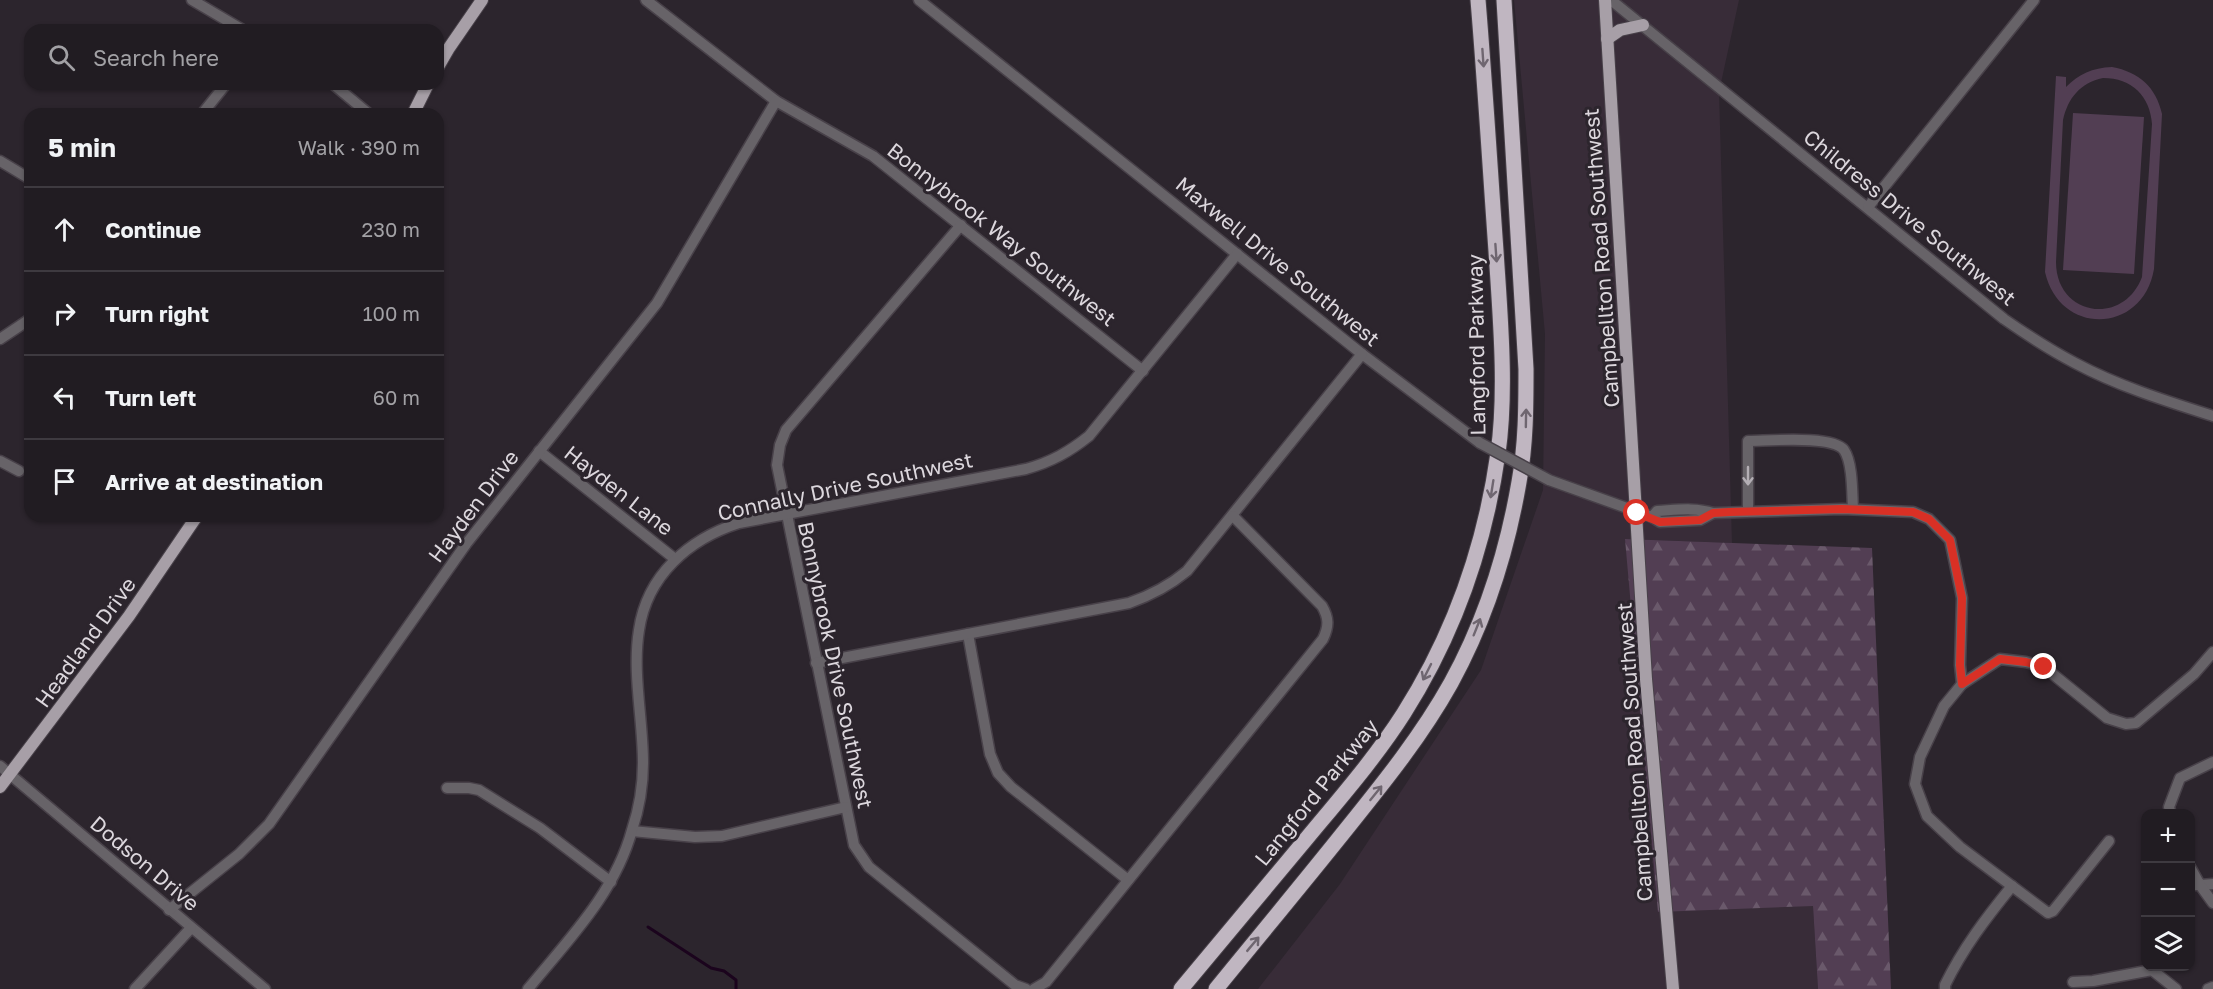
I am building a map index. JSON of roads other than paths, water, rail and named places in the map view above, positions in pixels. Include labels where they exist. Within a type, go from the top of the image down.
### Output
[{"type":"highway","name":"Langford Parkway","points":[[1181,989],[1384,742],[1424,680],[1464,593],[1478,550],[1490,504],[1498,450],[1501,380],[1499,294],[1478,0]]},
{"type":"highway","points":[[1216,989],[1392,772],[1427,724],[1477,629],[1504,552],[1520,481],[1525,427],[1526,369],[1504,0]]},
{"type":"main road","points":[[444,57],[483,0]]},
{"type":"main road","name":"Campbellton Road Southwest","points":[[1605,0],[1647,688],[1673,989]]},
{"type":"main road","points":[[1607,39],[1620,30],[1643,25]]},
{"type":"main road","points":[[416,108],[425,90]]},
{"type":"main road","name":"Headland Drive","points":[[0,787],[5,770],[129,616],[192,522]]},
{"type":"street","points":[[192,0],[233,24]]},
{"type":"street","name":"Bonnybrook Way Southwest","points":[[646,0],[776,101],[873,156],[1143,371]]},
{"type":"street","name":"Maxwell Drive Southwest","points":[[919,0],[1362,354],[1480,443],[1549,480],[1637,513]]},
{"type":"street","name":"Childress Drive Southwest","points":[[1611,0],[2004,319],[2038,343],[2117,383],[2213,416]]},
{"type":"street","points":[[1868,207],[2034,0]]},
{"type":"street","points":[[207,108],[221,90]]},
{"type":"street","points":[[342,90],[362,108]]},
{"type":"street","name":"Hayden Drive","points":[[169,910],[239,854],[269,824],[466,544],[657,303],[776,101]]},
{"type":"street","points":[[0,161],[24,175]]},
{"type":"street","name":"Bonnybrook Drive Southwest","points":[[961,225],[786,430],[780,445],[777,465],[785,514],[854,845],[869,867],[1015,985],[1026,989]]},
{"type":"street","name":"Connally Drive Southwest","points":[[528,989],[585,921],[611,882],[632,831],[640,798],[643,764],[637,655],[639,630],[643,610],[651,592],[675,559],[696,542],[720,529],[739,523],[1026,469],[1069,452],[1089,436],[1238,254]]},
{"type":"street","points":[[0,339],[24,323]]},
{"type":"street","points":[[816,663],[1129,603],[1152,595],[1170,585],[1187,571],[1233,516],[1362,354]]},
{"type":"street","points":[[1748,511],[1748,441],[1819,441],[1836,444],[1845,451],[1851,472],[1853,509]]},
{"type":"street","name":"Hayden Lane","points":[[539,452],[675,559]]},
{"type":"street","points":[[0,461],[19,471]]},
{"type":"street","points":[[1637,513],[1652,517],[1657,511],[1701,509],[1713,513],[1853,509],[1913,512],[1929,519],[1950,540],[1962,598],[1960,665],[1962,684]]},
{"type":"street","points":[[1034,989],[1046,982],[1323,639],[1328,629],[1328,616],[1322,606],[1233,516]]},
{"type":"street","points":[[968,634],[990,754],[998,773],[1011,787],[1128,880]]},
{"type":"street","points":[[2109,841],[2050,913],[1960,847],[1927,816],[1915,784],[1920,756],[1944,706],[1962,684],[2000,659],[2044,667],[2107,718],[2126,724],[2136,723],[2194,674],[2213,652]]},
{"type":"street","points":[[2170,809],[2180,778],[2213,762]]},
{"type":"street","name":"Dodson Drive","points":[[5,770],[265,989]]},
{"type":"street","points":[[447,788],[479,790],[540,828],[611,882]]},
{"type":"street","points":[[632,831],[695,837],[722,836],[846,807]]},
{"type":"street","points":[[2195,885],[2213,884]]},
{"type":"street","points":[[2195,885],[2213,903]]},
{"type":"street","points":[[1945,989],[1956,962],[1977,928],[2012,886]]},
{"type":"street","points":[[135,989],[191,928]]},
{"type":"street","points":[[2073,982],[2094,981],[2141,970]]},
{"type":"street","points":[[2155,971],[2176,989]]},
{"type":"street","points":[[2208,989],[2213,987]]},
{"type":"waterway","points":[[648,927],[711,968],[724,971],[736,980],[736,989]]}]
